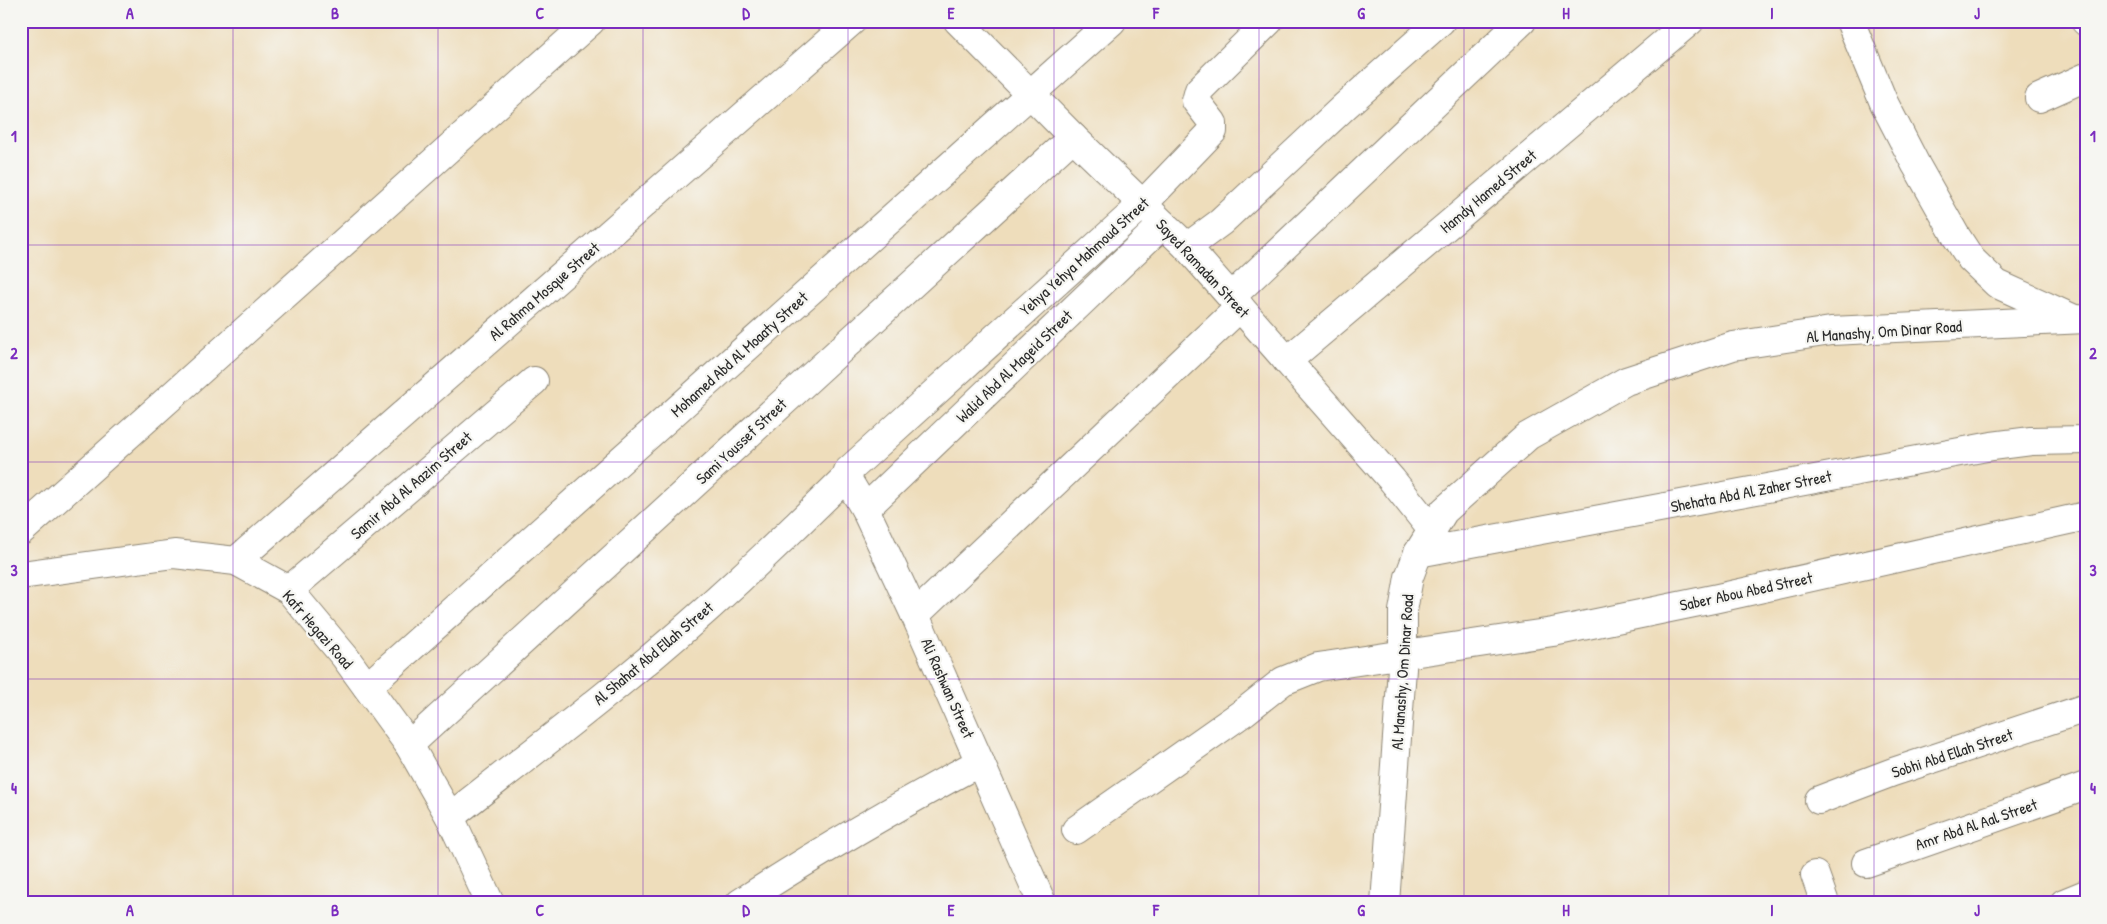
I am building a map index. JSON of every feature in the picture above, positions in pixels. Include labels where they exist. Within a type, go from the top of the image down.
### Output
[{"type":"street","points":[[21,531],[591,21]]},
{"type":"street","name":"Al Rahma Mosque Street","points":[[236,562],[852,21]]},
{"type":"street","name":"Sayed Ramadan Street","points":[[958,21],[1073,137],[1187,246],[1392,480],[1432,530]]},
{"type":"street","name":"Mohamed Abd Al Moaaty Street","points":[[367,687],[1112,21]]},
{"type":"street","name":"Yehya Yehya Mahmoud Street","points":[[846,477],[848,471],[1143,204],[1213,131],[1213,123],[1196,100],[1198,90],[1269,21]]},
{"type":"street","points":[[1187,246],[1221,222],[1345,106],[1441,21]]},
{"type":"street","points":[[916,615],[1522,21]]},
{"type":"street","name":"Hamdy Hamed Street","points":[[1287,361],[1690,21]]},
{"type":"street","points":[[1850,21],[1884,103],[1908,150],[1971,259],[1997,284],[2081,319]]},
{"type":"street","points":[[2039,98],[2086,77]]},
{"type":"street","name":"Sami Youssef Street","points":[[409,745],[1073,137]]},
{"type":"street","name":"Walid Abd Al Mageid Street","points":[[865,509],[1163,224]]},
{"type":"street","name":"Al Manashy, Om Dinar Road","points":[[1385,903],[1403,655],[1403,611],[1409,577],[1418,553],[1444,511],[1528,436],[1626,381],[1733,346],[1831,331],[2081,319]]},
{"type":"street","name":"Samir Abd Al Aazim Street","points":[[289,590],[534,381]]},
{"type":"street","name":"Shehata Abd Al Zaher Street","points":[[1418,553],[1992,446],[2031,441],[2086,440]]},
{"type":"street","name":"Ali Rashwan Street","points":[[846,477],[865,509],[916,615],[1042,903]]},
{"type":"street","name":"Al Shahat Abd Ellah Street","points":[[450,817],[683,630],[793,529],[846,477]]},
{"type":"street","name":"Saber Abou Abed Street","points":[[1076,830],[1244,712],[1283,681],[1318,667],[1553,632],[1709,600],[2086,516]]},
{"type":"street","name":"Kafr Hegazi Road","points":[[21,575],[174,554],[236,562],[289,590],[345,657],[409,745],[450,817],[490,903]]},
{"type":"street","name":"Sobhi Abd Ellah Street","points":[[1819,800],[1893,772],[2086,708]]},
{"type":"street","points":[[740,903],[801,863],[860,828],[980,762]]},
{"type":"street","name":"Amr Abd Al Aal Street","points":[[1866,863],[2086,786]]},
{"type":"street","points":[[1815,876],[1825,903]]},
{"type":"street","points":[[2064,903],[2086,894]]}]
